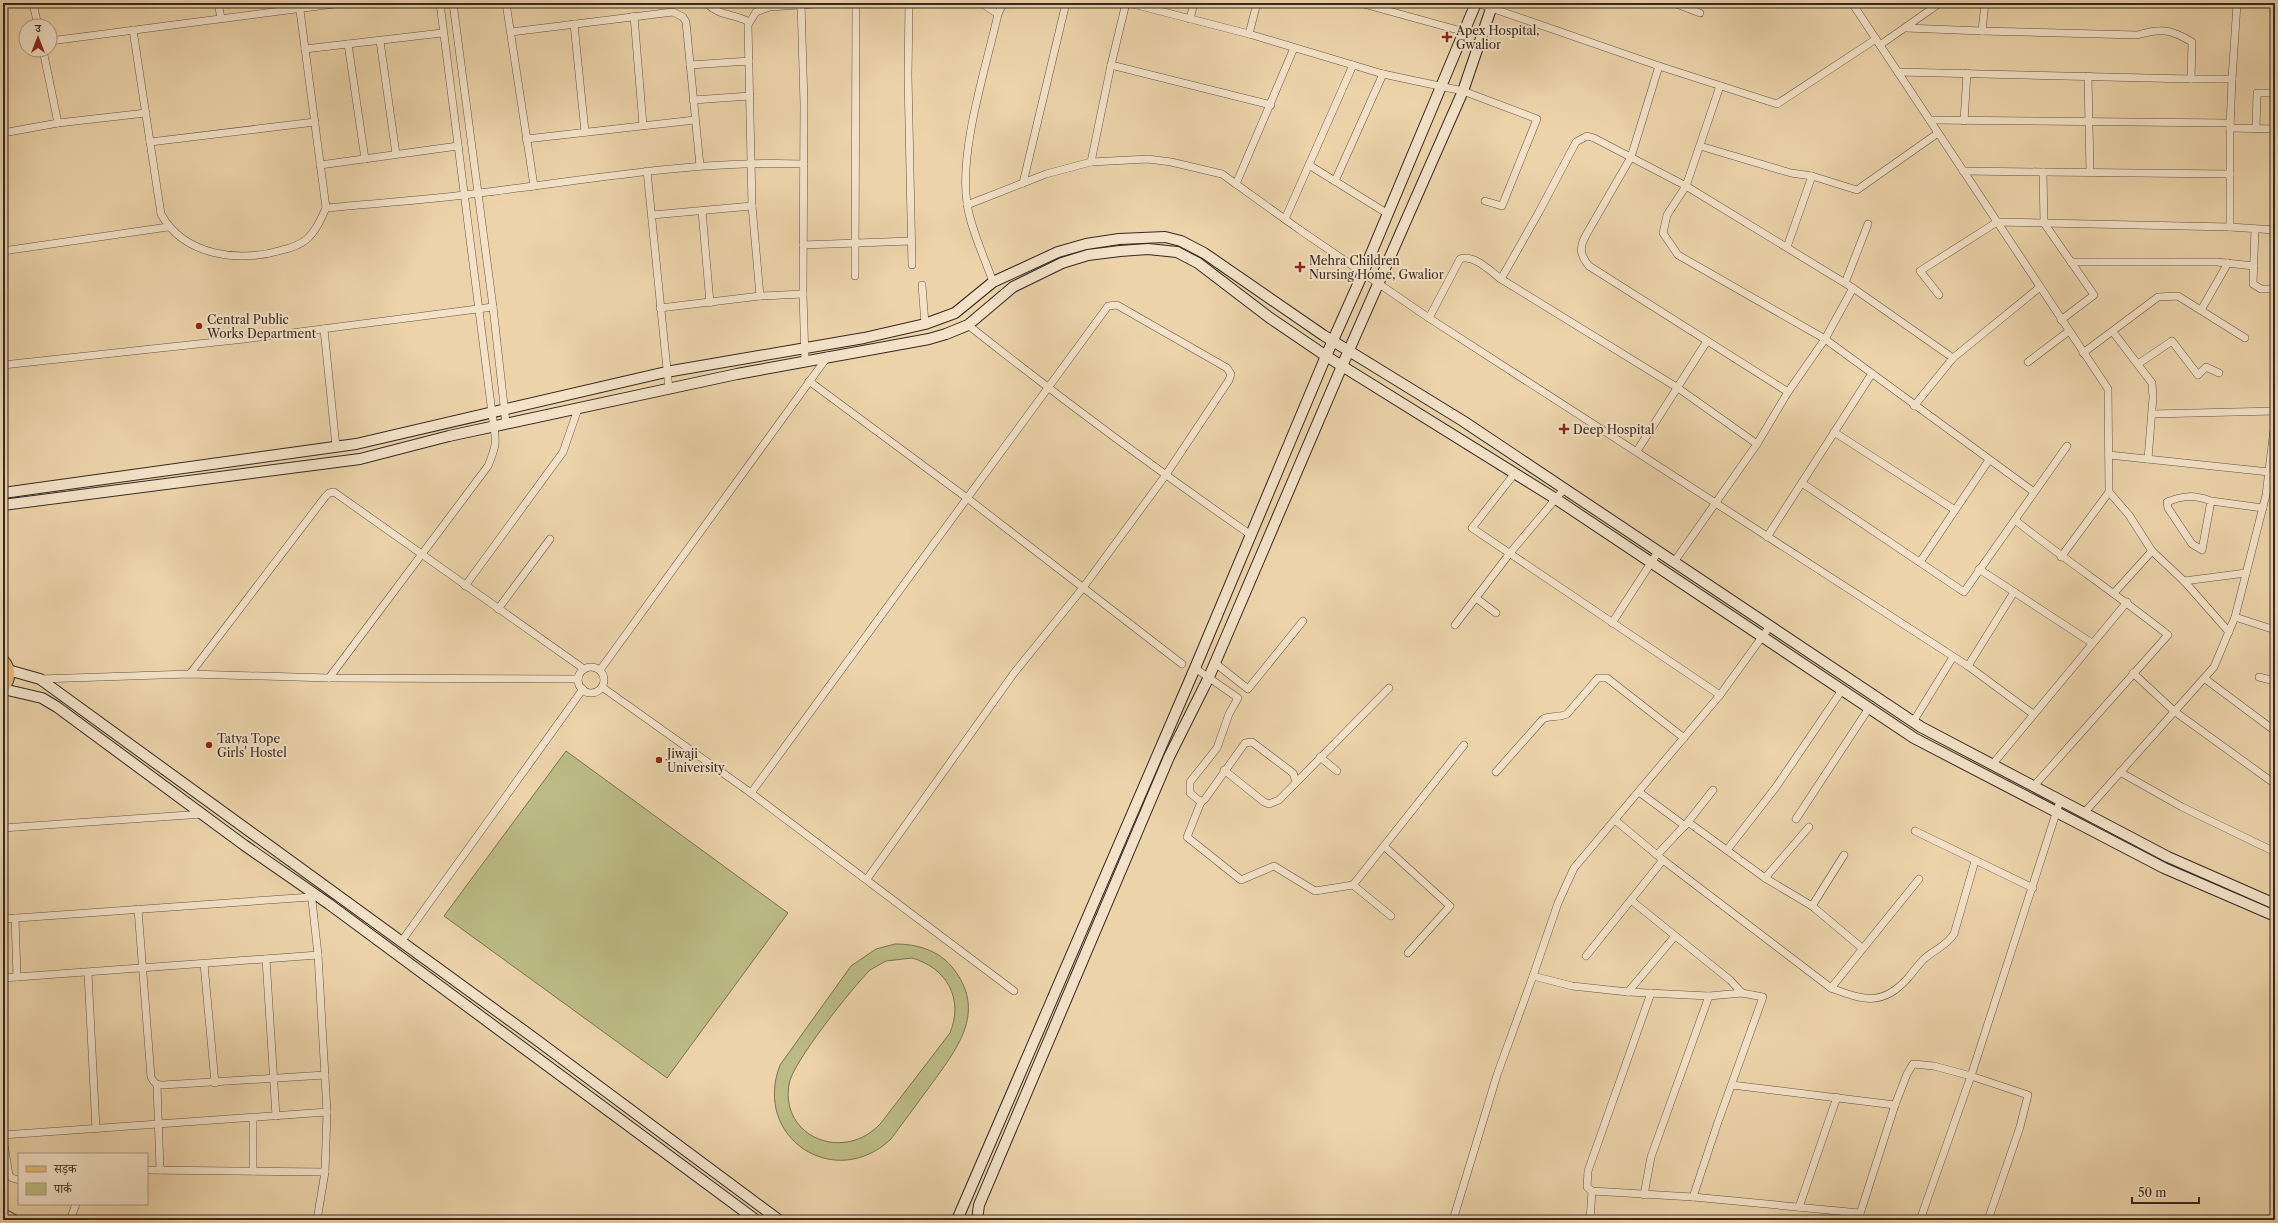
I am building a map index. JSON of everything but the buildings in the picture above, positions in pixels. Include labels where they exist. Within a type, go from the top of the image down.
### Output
[{"type":"main road","points":[[957,1220],[1195,668],[1326,356],[1363,273],[1477,3]]},
{"type":"main road","points":[[977,1220],[982,1198],[1169,757],[1209,677],[1342,366],[1463,91],[1492,5]]},
{"type":"main road","points":[[1148,237],[1148,249]]},
{"type":"main road","points":[[3,493],[336,447],[492,413],[666,372],[864,338],[925,324],[955,314],[993,282],[1058,252],[1086,244],[1148,237],[1165,237],[1181,241],[1204,253],[1333,340],[1442,408],[1913,722],[1992,766],[2174,860],[2275,904]]},
{"type":"main road","points":[[3,505],[141,486],[315,466],[360,459],[506,423],[806,360],[929,339],[968,325],[1013,287],[1062,263],[1088,255],[1148,249],[1177,252],[1198,263],[1270,318],[1326,356],[1433,421],[1556,499],[1914,738],[2171,872],[2275,916]]},
{"type":"main road","points":[[979,294],[990,305]]},
{"type":"main road","points":[[1433,421],[1442,408]]},
{"type":"main road","points":[[6,665],[42,680],[400,942],[534,1038],[779,1220]]},
{"type":"main road","points":[[6,665],[8,676],[3,688],[38,697],[57,707],[756,1220]]},
{"type":"main road","points":[[38,697],[42,680]]},
{"type":"main road","points":[[3,1214],[14,1220]]},
{"type":"street","points":[[33,3],[36,18]]},
{"type":"street","points":[[218,3],[221,18]]},
{"type":"street","points":[[58,40],[221,18],[299,5],[342,3]]},
{"type":"street","points":[[328,678],[488,466],[497,439],[492,413],[480,309],[442,33],[440,3]]},
{"type":"street","points":[[453,3],[493,307],[506,423]]},
{"type":"street","points":[[506,3],[534,186]]},
{"type":"street","points":[[706,3],[720,14],[739,16],[749,22]]},
{"type":"street","points":[[801,3],[804,164],[803,294],[806,360]]},
{"type":"street","points":[[760,296],[752,206],[749,22],[756,12],[767,5],[832,3]]},
{"type":"street","points":[[855,276],[856,3]]},
{"type":"street","points":[[909,3],[908,76],[912,264]]},
{"type":"street","points":[[981,3],[998,14]]},
{"type":"street","points":[[993,282],[967,205],[965,181],[967,151],[998,14],[1003,3]]},
{"type":"street","points":[[1023,183],[1066,3]]},
{"type":"street","points":[[1092,162],[1110,65],[1128,3],[1249,34],[1383,74],[1443,85],[1537,119],[1502,206],[1484,201]]},
{"type":"street","points":[[1190,19],[1194,3]]},
{"type":"street","points":[[1249,34],[1257,3]]},
{"type":"street","points":[[1360,3],[1465,32]]},
{"type":"street","points":[[1388,11],[1391,3]]},
{"type":"street","points":[[1477,3],[1492,5],[1659,66],[1778,104],[1878,42],[1906,28],[1940,3]]},
{"type":"street","points":[[1674,3],[1700,13]]},
{"type":"street","points":[[1852,3],[2108,390],[2109,492],[2061,557]]},
{"type":"street","points":[[1982,31],[1985,3]]},
{"type":"street","points":[[2230,226],[2230,126],[2238,4],[2275,3]]},
{"type":"street","points":[[133,30],[161,214],[168,227],[180,236],[220,256],[269,254],[295,246],[307,239],[319,224],[326,208],[299,5]]},
{"type":"street","points":[[511,32],[673,12],[683,17],[686,22],[700,166]]},
{"type":"street","points":[[634,16],[643,125]]},
{"type":"street","points":[[574,24],[585,132]]},
{"type":"street","points":[[1906,28],[2137,35],[2157,29],[2175,32],[2192,42],[2191,79]]},
{"type":"street","points":[[305,49],[442,33]]},
{"type":"street","points":[[380,41],[396,154]]},
{"type":"street","points":[[348,44],[365,159]]},
{"type":"street","points":[[1236,184],[1271,105],[1294,48]]},
{"type":"street","points":[[45,58],[58,123]]},
{"type":"street","points":[[690,65],[749,61]]},
{"type":"street","points":[[1110,65],[1271,105]]},
{"type":"street","points":[[1285,219],[1353,65]]},
{"type":"street","points":[[1659,66],[1631,157],[1583,240],[1581,245],[1581,256],[1589,266],[1788,392]]},
{"type":"street","points":[[1898,72],[2232,79]]},
{"type":"street","points":[[1964,120],[1967,73]]},
{"type":"street","points":[[1335,181],[1383,74]]},
{"type":"street","points":[[2088,76],[2090,172]]},
{"type":"street","points":[[1720,86],[1686,186],[1667,215],[1663,233],[1678,255],[1824,339],[1871,375],[2034,492]]},
{"type":"street","points":[[2256,129],[2257,93],[2275,93]]},
{"type":"street","points":[[693,100],[750,96]]},
{"type":"street","points":[[3,133],[58,123],[146,113]]},
{"type":"street","points":[[526,139],[695,120]]},
{"type":"street","points":[[1930,120],[2089,122],[2230,126],[2256,129],[2275,129]]},
{"type":"street","points":[[150,142],[315,122]]},
{"type":"street","points":[[1700,146],[1791,173],[1812,176],[1858,190],[1938,133]]},
{"type":"street","points":[[1501,279],[1576,142],[1587,136],[1594,138],[1686,186],[1787,247],[1853,288],[1953,358]]},
{"type":"street","points":[[320,165],[458,146]]},
{"type":"street","points":[[967,205],[1046,174],[1092,162],[1148,159],[1171,162],[1222,174],[1429,318],[1968,666],[2033,714]]},
{"type":"street","points":[[326,208],[478,194],[647,171],[700,166],[752,162],[804,164]]},
{"type":"street","points":[[1309,165],[1388,214]]},
{"type":"street","points":[[647,171],[666,372],[669,389]]},
{"type":"street","points":[[1963,171],[2230,174]]},
{"type":"street","points":[[2043,172],[2044,222],[2094,295],[2061,320]]},
{"type":"street","points":[[1787,247],[1812,176]]},
{"type":"street","points":[[652,215],[752,206]]},
{"type":"street","points":[[702,211],[710,302]]},
{"type":"street","points":[[1939,295],[1920,271],[1997,222],[2230,226],[2275,230]]},
{"type":"street","points":[[1845,283],[1868,224]]},
{"type":"street","points":[[3,251],[168,227]]},
{"type":"street","points":[[2255,229],[2253,284],[2261,289],[2275,289]]},
{"type":"street","points":[[803,245],[855,245],[911,241]]},
{"type":"street","points":[[1429,318],[1460,259],[1466,257],[1473,259],[1501,279],[1678,388],[1756,444]]},
{"type":"street","points":[[2071,262],[2122,261],[2228,263],[2254,266]]},
{"type":"street","points":[[2201,310],[2228,263]]},
{"type":"street","points":[[922,285],[925,324]]},
{"type":"street","points":[[1914,406],[1953,358],[2040,287]]},
{"type":"street","points":[[1674,562],[1756,444],[1788,392],[1824,339],[1853,288]]},
{"type":"street","points":[[660,308],[760,296],[803,294]]},
{"type":"street","points":[[2083,352],[2113,332],[2158,297],[2166,296],[2178,296],[2246,338]]},
{"type":"street","points":[[751,793],[1047,388],[1111,304],[1117,305],[1227,368],[1231,374],[1229,380],[1165,476],[1082,589],[1014,673],[867,879]]},
{"type":"street","points":[[3,365],[324,329],[493,307]]},
{"type":"street","points":[[968,325],[1047,388],[1165,476],[1251,534]]},
{"type":"street","points":[[324,329],[336,447]]},
{"type":"street","points":[[2028,362],[2069,331]]},
{"type":"street","points":[[2113,332],[2152,383],[2152,414],[2148,459]]},
{"type":"street","points":[[1637,451],[1707,341]]},
{"type":"street","points":[[2138,364],[2172,341],[2198,375],[2206,367],[2219,373]]},
{"type":"street","points":[[600,670],[828,356]]},
{"type":"street","points":[[1767,537],[1871,375]]},
{"type":"street","points":[[809,381],[967,498],[1082,589],[1182,664]]},
{"type":"street","points":[[465,586],[556,464],[563,452],[578,409]]},
{"type":"street","points":[[2152,414],[2275,411]]},
{"type":"street","points":[[2084,813],[2214,667],[2235,617],[2263,508],[2275,421]]},
{"type":"street","points":[[1834,432],[1955,510]]},
{"type":"street","points":[[1802,483],[1964,592],[2067,446]]},
{"type":"street","points":[[2109,455],[2269,472]]},
{"type":"street","points":[[1920,562],[1989,460]]},
{"type":"street","points":[[1515,473],[1472,528],[1720,695]]},
{"type":"street","points":[[1455,626],[1510,553],[1564,489]]},
{"type":"street","points":[[190,674],[329,493],[334,492],[584,669]]},
{"type":"street","points":[[2109,492],[2128,515],[2152,551],[2184,581],[2229,632]]},
{"type":"street","points":[[2211,500],[2202,550],[2192,544],[2168,508],[2168,502],[2181,496],[2194,496],[2263,508]]},
{"type":"street","points":[[2015,520],[2061,557],[2114,593],[2168,635],[2033,787]]},
{"type":"street","points":[[498,609],[550,539]]},
{"type":"street","points":[[2114,593],[2152,551]]},
{"type":"street","points":[[1612,623],[1658,552]]},
{"type":"street","points":[[1979,569],[2092,643]]},
{"type":"street","points":[[2184,581],[2246,573]]},
{"type":"street","points":[[1968,666],[2014,592]]},
{"type":"street","points":[[1476,598],[1496,613]]},
{"type":"street","points":[[1992,766],[2126,602]]},
{"type":"street","points":[[2235,617],[2275,630]]},
{"type":"street","points":[[1201,802],[1190,793],[1190,782],[1217,748],[1229,714],[1238,698],[1248,689],[1303,621]]},
{"type":"street","points":[[1453,1220],[1498,1075],[1534,976],[1558,902],[1574,868],[1720,695],[1770,626]]},
{"type":"street","points":[[1913,722],[1953,657]]},
{"type":"street","points":[[1215,663],[1248,689]]},
{"type":"street","points":[[578,679],[584,669],[592,667],[600,670],[604,678],[602,687]]},
{"type":"street","points":[[1195,668],[1238,698]]},
{"type":"street","points":[[2134,673],[2174,711],[2275,784]]},
{"type":"street","points":[[42,680],[190,674],[328,678],[578,679]]},
{"type":"street","points":[[2259,677],[2275,681]]},
{"type":"street","points":[[1496,772],[1543,720],[1549,716],[1562,716],[1567,714],[1598,678],[1607,678],[1684,738]]},
{"type":"street","points":[[2204,678],[2275,731]]},
{"type":"street","points":[[578,679],[583,689],[590,692],[602,687]]},
{"type":"street","points":[[602,687],[751,793],[1014,991]]},
{"type":"street","points":[[1224,770],[1269,804],[1279,800],[1389,688]]},
{"type":"street","points":[[400,942],[583,689]]},
{"type":"street","points":[[1727,850],[1776,787],[1842,690]]},
{"type":"street","points":[[1796,819],[1869,708]]},
{"type":"street","points":[[1296,781],[1293,773],[1252,742],[1245,743],[1224,770],[1205,799],[1201,802],[1187,837],[1241,880],[1274,866],[1315,891],[1353,885],[1385,847],[1464,745]]},
{"type":"street","points":[[1320,757],[1337,771]]},
{"type":"street","points":[[2120,772],[2182,807],[2275,852]]},
{"type":"street","points":[[1586,956],[1632,901],[1660,858],[1713,790]]},
{"type":"street","points":[[1639,792],[1727,850],[1766,878],[1812,906],[1862,948]]},
{"type":"street","points":[[1920,1220],[1971,1076],[2012,944],[2033,888],[2060,801]]},
{"type":"street","points":[[3,828],[203,814]]},
{"type":"street","points":[[1615,820],[1660,858],[1831,988],[1868,1000],[1890,995],[1907,979],[1923,959],[1948,943],[1954,934],[1975,861]]},
{"type":"street","points":[[1766,878],[1809,827]]},
{"type":"street","points":[[1915,831],[2033,888]]},
{"type":"street","points":[[1385,847],[1450,906],[1408,953]]},
{"type":"street","points":[[1812,906],[1844,855]]},
{"type":"street","points":[[1831,988],[1862,948],[1919,880]]},
{"type":"street","points":[[1353,885],[1391,916]]},
{"type":"street","points":[[3,919],[138,910],[311,894],[318,955],[327,1112],[324,1172],[317,1220]]},
{"type":"street","points":[[1632,901],[1730,980],[1742,993]]},
{"type":"street","points":[[138,910],[151,1077],[157,1085],[160,1170]]},
{"type":"street","points":[[14,918],[18,977]]},
{"type":"street","points":[[1628,992],[1675,936]]},
{"type":"street","points":[[3,978],[88,973],[318,955]]},
{"type":"street","points":[[266,959],[276,1116]]},
{"type":"street","points":[[204,964],[215,1083]]},
{"type":"street","points":[[88,973],[96,1129]]},
{"type":"street","points":[[1534,976],[1572,986],[1628,992],[1709,996],[1742,993],[1763,997],[1693,1197]]},
{"type":"street","points":[[1651,993],[1588,1171],[1587,1187],[1592,1191],[1693,1197],[1799,1207],[1859,1217],[1895,1104],[1907,1074],[1913,1064],[1934,1066],[1971,1076],[2028,1095],[2020,1126],[1988,1220]]},
{"type":"street","points":[[1644,1195],[1651,1157],[1709,996]]},
{"type":"street","points":[[157,1085],[215,1083],[325,1075]]},
{"type":"street","points":[[1732,1085],[1895,1104]]},
{"type":"street","points":[[1799,1207],[1837,1097]]},
{"type":"street","points":[[18,1180],[12,1178],[9,1175],[3,1136],[327,1112]]},
{"type":"street","points":[[253,1118],[253,1171]]},
{"type":"street","points":[[148,1170],[324,1172]]},
{"type":"street","points":[[1590,1220],[1592,1191]]},
{"type":"street","points":[[70,1220],[76,1205]]},
{"type":"green space","points":[[566,751],[788,913],[667,1078],[444,916]]},
{"type":"green space","points":[[895,944],[911,945],[934,952],[946,961],[952,967],[962,983],[967,998],[968,1013],[965,1027],[960,1041],[952,1055],[891,1139],[869,1154],[846,1160],[824,1158],[804,1149],[788,1134],[778,1115],[774,1091],[780,1065],[851,966],[876,949]],"holes":[[[912,958],[935,969],[949,986],[955,1008],[954,1020],[950,1033],[881,1123],[866,1135],[850,1141],[834,1142],[818,1139],[805,1131],[795,1118],[789,1103],[789,1084],[793,1074],[811,1043],[870,970],[886,961]]]},
{"type":"place","name":"Apex Hospital, Gwalior","points":[[1447,37]]},
{"type":"place","name":"Mehra Children Nursing Home, Gwalior","points":[[1300,267]]},
{"type":"place","name":"Central Public Works Department","points":[[199,326]]},
{"type":"place","name":"Deep Hospital","points":[[1564,429]]},
{"type":"place","name":"Tatya Tope Girls' Hostel","points":[[209,745]]},
{"type":"place","name":"Jiwaji University","points":[[659,760]]}]
